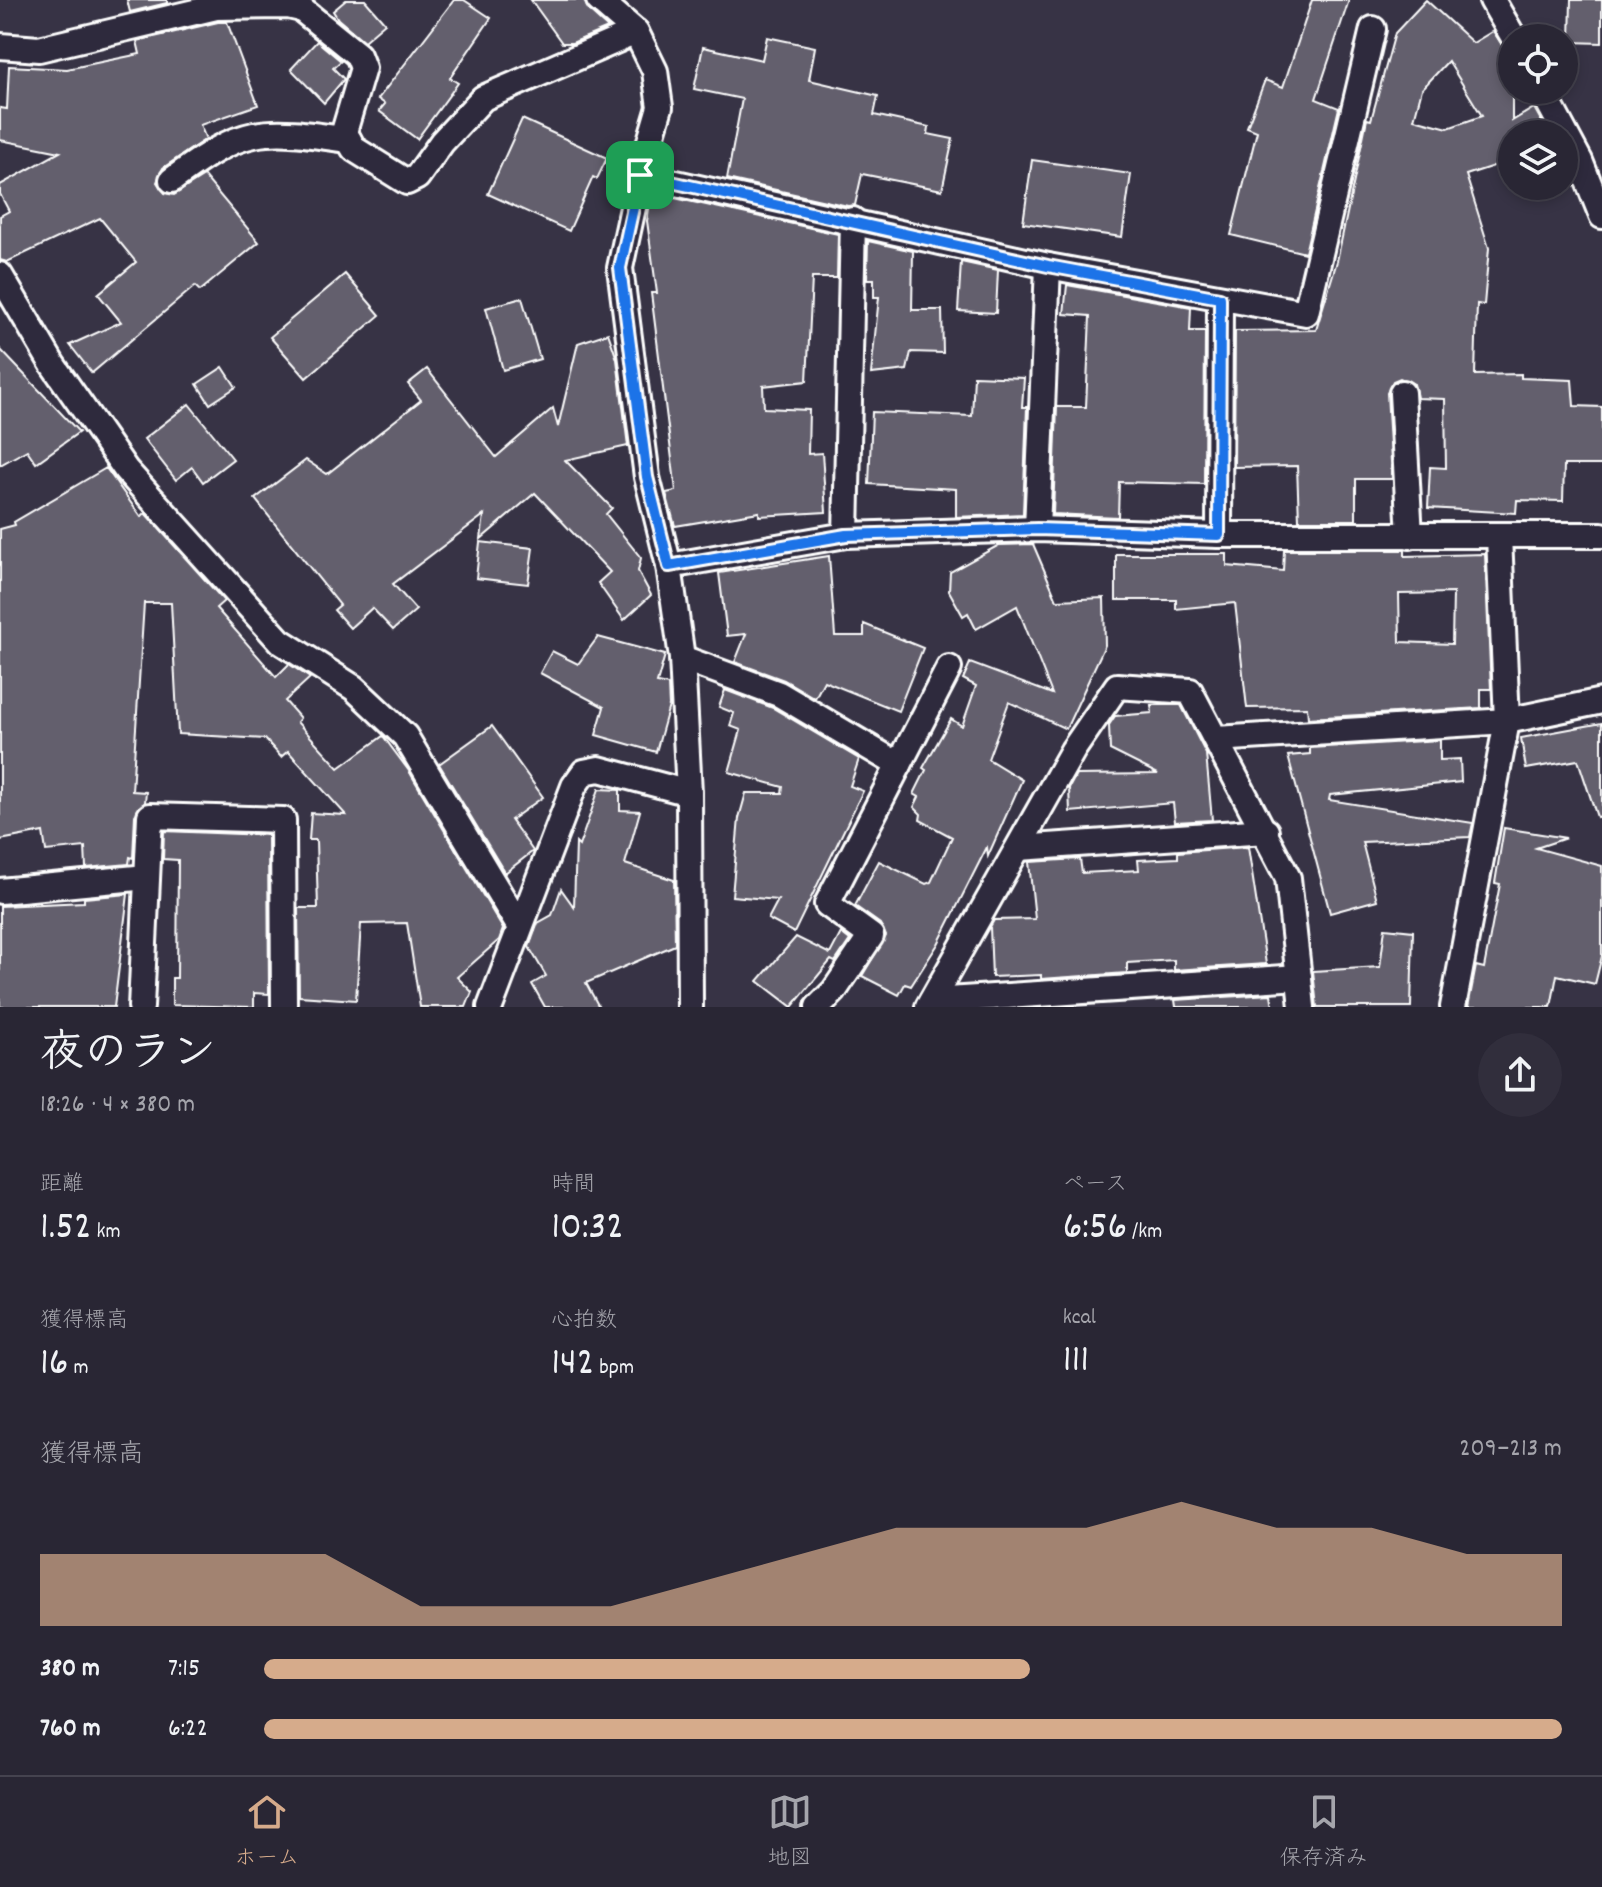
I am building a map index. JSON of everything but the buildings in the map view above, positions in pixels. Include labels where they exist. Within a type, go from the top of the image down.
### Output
[{"type":"street","points":[[599,0],[636,32],[655,71],[660,107],[640,175],[620,268],[647,477],[669,566],[682,658],[689,793],[690,1007]]},
{"type":"street","points":[[1492,0],[1506,24]]},
{"type":"street","points":[[0,46],[39,49],[216,7],[288,6],[301,9],[358,55],[363,68],[347,113],[344,132],[354,149],[407,182],[417,177],[442,142],[483,98],[636,32]]},
{"type":"street","points":[[640,175],[853,220],[1048,266],[1306,313],[1373,29]]},
{"type":"street","points":[[1549,104],[1580,161],[1602,216]]},
{"type":"street","points":[[172,180],[216,147],[255,133],[287,131],[349,140]]},
{"type":"street","points":[[846,535],[853,220]]},
{"type":"street","points":[[1037,529],[1048,266]]},
{"type":"street","points":[[0,275],[53,365],[126,470],[280,641],[354,688],[405,736],[519,926]]},
{"type":"street","points":[[1219,535],[1220,298]]},
{"type":"street","points":[[1402,393],[1410,536]]},
{"type":"street","points":[[669,566],[846,535],[1037,529],[1219,535],[1602,535]]},
{"type":"street","points":[[1453,1007],[1507,721],[1499,536]]},
{"type":"street","points":[[682,658],[779,694],[899,765]]},
{"type":"street","points":[[818,1007],[834,991],[871,936],[827,904],[949,668]]},
{"type":"street","points":[[930,1004],[1073,750],[1117,686],[1190,691],[1288,878],[1302,1007]]},
{"type":"street","points":[[1216,739],[1507,721],[1602,701]]},
{"type":"street","points":[[490,1007],[574,786],[584,772],[599,769],[689,793]]},
{"type":"street","points":[[141,1007],[150,816],[283,820],[284,1007]]},
{"type":"street","points":[[1019,848],[1266,831]]},
{"type":"street","points":[[0,891],[147,877]]},
{"type":"street","points":[[930,1004],[1299,977]]},
{"type":"route","points":[[640,175],[853,220],[1048,266],[1220,298],[1219,535],[1037,529],[846,535],[669,566],[647,477],[620,268],[640,175]]}]
